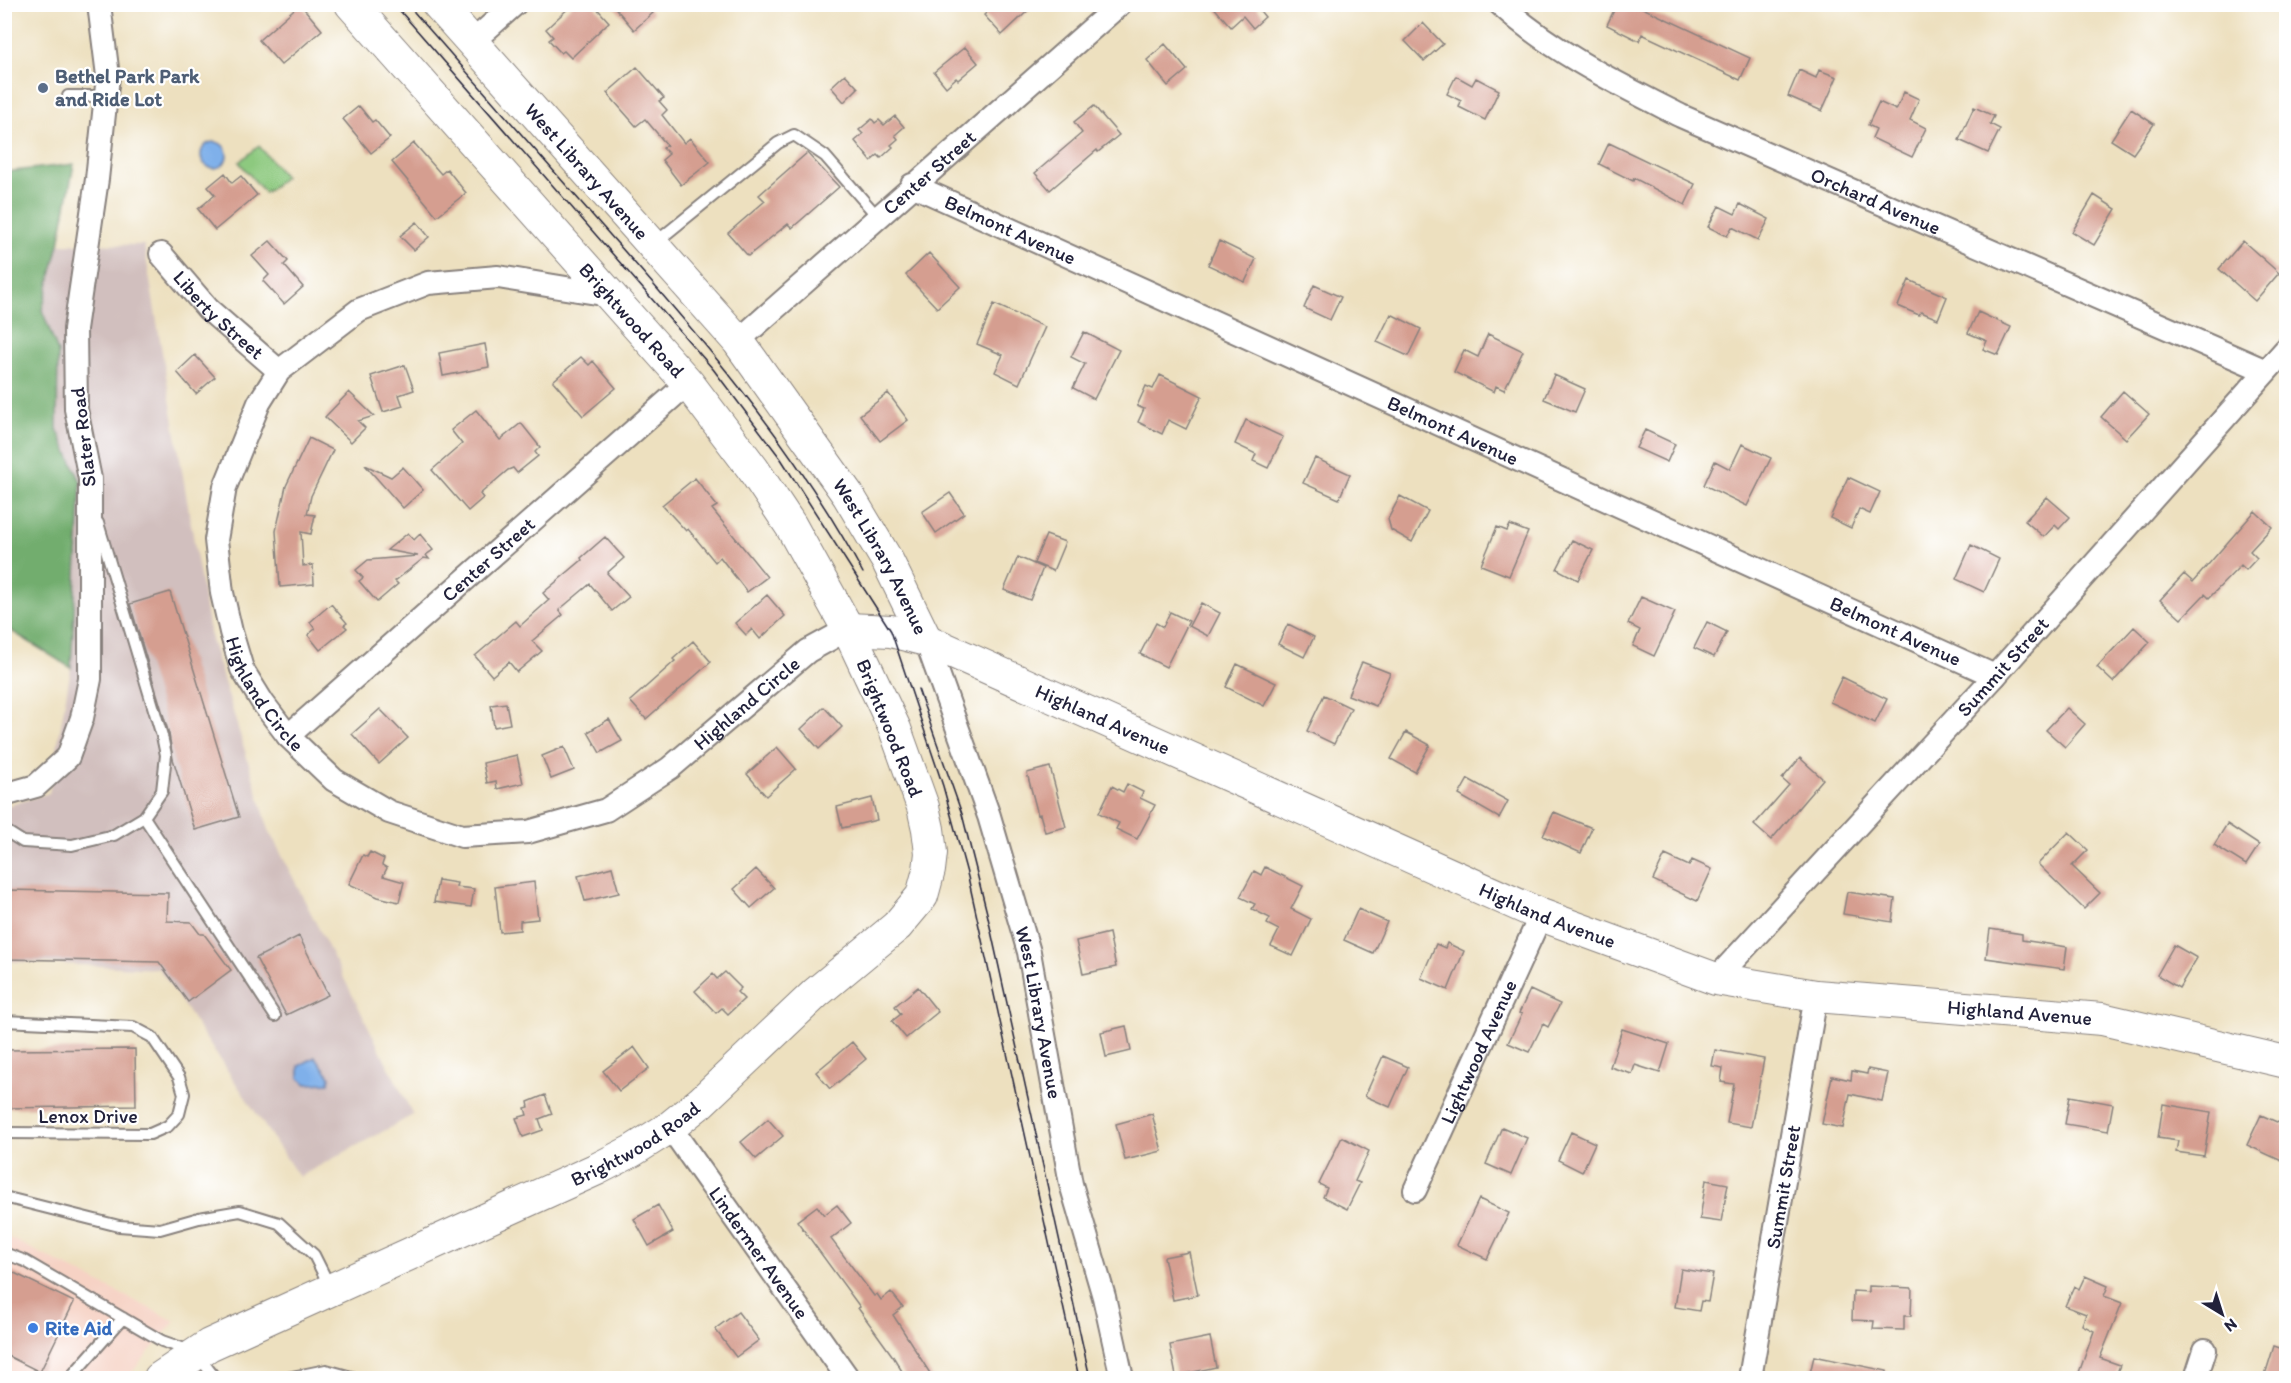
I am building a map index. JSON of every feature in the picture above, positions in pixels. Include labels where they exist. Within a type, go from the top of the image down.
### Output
[{"type":"street","name":"Slater Road","points":[[4,795],[36,786],[68,757],[82,718],[90,679],[90,479],[76,409],[75,329],[97,179],[108,76],[99,4]]},
{"type":"street","name":"Brightwood Road","points":[[160,1378],[209,1345],[597,1169],[632,1151],[670,1127],[701,1102],[816,993],[897,926],[922,896],[929,870],[931,853],[923,807],[895,729],[848,629],[791,526],[753,469],[688,383],[351,4]]},
{"type":"street","name":"West Library Avenue","points":[[438,4],[738,341],[848,495],[888,562],[926,640],[989,816],[1029,952],[1071,1184],[1104,1297],[1122,1378]]},
{"type":"street","points":[[471,43],[515,4]]},
{"type":"street","name":"Center Street","points":[[738,341],[912,185],[1120,4]]},
{"type":"street","name":"Orchard Avenue","points":[[1500,4],[1522,24],[1610,80],[1681,116],[2266,371]]},
{"type":"street","name":"Belmont Avenue","points":[[912,185],[1995,676]]},
{"type":"street","name":"Liberty Street","points":[[161,254],[208,309],[279,371]]},
{"type":"street","name":"Highland Circle","points":[[609,295],[498,278],[428,283],[359,310],[279,371],[259,404],[225,487],[216,540],[222,593],[242,669],[263,703],[288,736],[334,780],[389,812],[462,836],[528,832],[606,810],[670,768],[808,651],[848,629]]},
{"type":"street","name":"Summit Street","points":[[1716,979],[1995,676],[2286,349]]},
{"type":"street","name":"Center Street","points":[[288,736],[688,383]]},
{"type":"street","name":"Highland Avenue","points":[[848,629],[891,631],[926,640],[1541,915],[1716,979],[1816,996],[2102,1019],[2286,1062]]},
{"type":"street","name":"Lightwood Avenue","points":[[1415,1190],[1541,915]]},
{"type":"street","name":"Summit Street","points":[[1750,1378],[1816,996]]},
{"type":"street","name":"Lindermer Avenue","points":[[670,1127],[848,1378]]},
{"type":"street","points":[[2196,1378],[2205,1350]]},
{"type":"lane","points":[[68,96],[106,96]]},
{"type":"lane","points":[[652,245],[778,143],[794,135],[825,156],[878,216]]},
{"type":"lane","points":[[4,830],[23,842],[72,845],[114,836],[144,817],[162,791],[165,755],[162,736],[90,497]]},
{"type":"lane","points":[[144,817],[274,1016]]},
{"type":"lane","name":"Lenox Drive","points":[[4,1021],[133,1027],[153,1037],[179,1077],[184,1094],[179,1114],[168,1126],[150,1134],[4,1134]]},
{"type":"lane","points":[[4,1197],[119,1226],[160,1229],[199,1218],[240,1211],[279,1223],[314,1255],[331,1290]]},
{"type":"lane","points":[[4,1253],[25,1261],[162,1341],[196,1353],[215,1378]]},
{"type":"lane","points":[[70,1378],[123,1318]]},
{"type":"lane","points":[[287,1378],[326,1370],[355,1378]]},
{"type":"shaded area","points":[[59,244],[144,245],[210,636],[269,830],[413,1115],[299,1177],[159,969],[5,961],[4,807],[49,793],[71,668],[81,482],[57,429],[58,352],[42,310]]},
{"type":"shaded area","points":[[4,1235],[175,1321],[127,1378],[5,1378]]},
{"type":"green space","points":[[259,146],[285,177],[265,193],[239,162]]},
{"type":"green space","points":[[74,164],[59,244],[42,310],[58,352],[57,429],[81,482],[71,668],[5,627],[5,172]]},
{"type":"water","points":[[214,142],[223,146],[227,155],[223,164],[214,168],[205,164],[201,155],[205,146]]},
{"type":"water","points":[[315,1057],[330,1076],[329,1083],[306,1084],[299,1078],[299,1066]]},
{"type":"building","points":[[300,4],[322,30],[281,65],[259,40]]},
{"type":"building","points":[[573,4],[593,4],[609,22],[571,58],[564,51],[561,53],[549,40],[553,37],[546,29]]},
{"type":"building","points":[[612,4],[645,4],[653,13],[634,30]]},
{"type":"building","points":[[996,4],[1035,4],[1002,35],[984,15]]},
{"type":"building","points":[[1211,4],[1257,4],[1256,6],[1265,17],[1253,28],[1243,16],[1231,27]]},
{"type":"building","points":[[1617,4],[1634,4],[1750,58],[1740,80],[1642,34],[1639,41],[1607,25]]},
{"type":"building","points":[[1423,23],[1443,44],[1424,61],[1405,41]]},
{"type":"building","points":[[1165,44],[1187,70],[1168,86],[1147,60]]},
{"type":"building","points":[[965,47],[978,63],[946,87],[934,72]]},
{"type":"building","points":[[637,67],[664,98],[659,101],[667,110],[662,115],[684,143],[690,138],[710,162],[681,185],[662,160],[669,154],[663,148],[667,145],[645,119],[636,126],[607,93]]},
{"type":"building","points":[[1799,70],[1816,78],[1819,70],[1837,77],[1822,111],[1788,96]]},
{"type":"building","points":[[845,74],[858,88],[844,102],[831,87]]},
{"type":"building","points":[[1456,76],[1472,85],[1476,78],[1499,90],[1485,120],[1459,107],[1461,101],[1447,94]]},
{"type":"building","points":[[1904,92],[1919,99],[1910,120],[1926,128],[1912,157],[1872,138],[1876,129],[1868,125],[1879,102],[1896,110]]},
{"type":"building","points":[[359,106],[390,138],[371,153],[343,119]]},
{"type":"building","points":[[1094,106],[1119,135],[1098,152],[1097,150],[1050,190],[1035,173],[1082,133],[1074,122]]},
{"type":"building","points":[[1974,107],[1994,116],[1990,124],[2000,129],[1988,153],[1959,140]]},
{"type":"building","points":[[2131,109],[2154,124],[2133,154],[2111,140]]},
{"type":"building","points":[[895,116],[904,127],[895,135],[898,139],[881,158],[878,155],[871,161],[855,141],[863,134],[859,130],[872,119],[875,123],[879,120],[884,125]]},
{"type":"building","points":[[414,143],[441,174],[447,169],[466,193],[437,216],[392,162]]},
{"type":"building","points":[[1609,143],[1695,184],[1685,205],[1634,178],[1633,181],[1599,164]]},
{"type":"building","points":[[807,153],[839,187],[792,228],[788,224],[748,256],[728,233],[765,201],[759,195]]},
{"type":"building","points":[[225,173],[232,183],[241,176],[257,195],[215,230],[198,209],[215,195],[208,187]]},
{"type":"building","points":[[2094,195],[2116,209],[2094,245],[2072,232]]},
{"type":"building","points":[[1740,204],[1769,219],[1758,240],[1732,227],[1727,236],[1708,227],[1719,206],[1735,214]]},
{"type":"building","points":[[417,222],[429,237],[414,250],[400,236]]},
{"type":"building","points":[[270,241],[288,261],[284,265],[303,287],[284,304],[263,281],[269,275],[252,256]]},
{"type":"building","points":[[1219,241],[1256,259],[1245,282],[1208,265]]},
{"type":"building","points":[[2243,241],[2279,273],[2255,301],[2219,269]]},
{"type":"building","points":[[929,253],[960,287],[937,308],[906,275]]},
{"type":"building","points":[[1909,280],[1947,297],[1938,319],[1921,312],[1919,315],[1898,306]]},
{"type":"building","points":[[1314,285],[1341,297],[1330,320],[1304,308]]},
{"type":"building","points":[[994,304],[1045,327],[1019,384],[995,372],[1003,355],[977,344]]},
{"type":"building","points":[[1978,312],[2011,327],[1998,355],[1983,349],[1987,341],[1968,333]]},
{"type":"building","points":[[1391,314],[1421,329],[1408,356],[1377,342]]},
{"type":"building","points":[[1084,332],[1119,350],[1094,399],[1073,388],[1085,364],[1071,357]]},
{"type":"building","points":[[1488,334],[1523,351],[1504,390],[1496,386],[1494,392],[1454,372],[1464,350],[1478,357]]},
{"type":"building","points":[[485,344],[489,367],[443,376],[439,353]]},
{"type":"building","points":[[195,355],[215,377],[196,394],[177,372]]},
{"type":"building","points":[[581,357],[589,365],[593,361],[616,388],[583,416],[553,381]]},
{"type":"building","points":[[405,365],[414,390],[399,395],[403,406],[383,412],[371,376]]},
{"type":"building","points":[[1160,375],[1202,396],[1186,429],[1168,420],[1162,434],[1138,422],[1144,409],[1137,406],[1146,386],[1153,389]]},
{"type":"building","points":[[1554,375],[1585,389],[1575,412],[1544,399]]},
{"type":"building","points":[[2123,391],[2149,414],[2126,439],[2101,417]]},
{"type":"building","points":[[349,392],[374,416],[358,421],[365,428],[351,442],[325,417]]},
{"type":"building","points":[[888,393],[908,420],[880,441],[860,415]]},
{"type":"building","points":[[476,410],[500,440],[521,423],[540,447],[535,452],[538,456],[517,473],[513,468],[508,470],[480,494],[483,498],[468,511],[432,470],[462,444],[451,430]]},
{"type":"building","points":[[1246,420],[1283,437],[1268,468],[1253,461],[1256,454],[1235,444]]},
{"type":"building","points":[[1645,430],[1675,444],[1667,462],[1636,448]]},
{"type":"building","points":[[309,438],[333,450],[311,496],[307,514],[315,515],[311,534],[301,532],[303,566],[313,565],[314,584],[280,587],[276,531],[286,486]]},
{"type":"building","points":[[1742,444],[1771,458],[1747,506],[1704,485],[1715,461],[1730,469]]},
{"type":"building","points":[[1315,458],[1350,474],[1339,499],[1303,483]]},
{"type":"building","points":[[365,465],[391,477],[403,467],[423,490],[403,508]]},
{"type":"building","points":[[1848,477],[1880,492],[1870,514],[1859,509],[1851,528],[1830,518]]},
{"type":"building","points":[[695,478],[717,506],[712,509],[767,577],[747,592],[720,557],[715,562],[688,529],[686,531],[662,505]]},
{"type":"building","points":[[950,493],[964,513],[936,533],[922,512]]},
{"type":"building","points":[[1400,496],[1428,511],[1412,542],[1391,530],[1388,519]]},
{"type":"building","points":[[2047,497],[2070,517],[2059,529],[2055,525],[2044,537],[2025,521]]},
{"type":"building","points":[[2255,511],[2272,527],[2250,551],[2257,558],[2246,570],[2241,565],[2209,598],[2205,594],[2181,619],[2160,600],[2184,574],[2193,582]]},
{"type":"building","points":[[1510,525],[1528,532],[1509,576],[1481,565],[1497,527],[1507,531]]},
{"type":"building","points":[[408,533],[414,540],[420,534],[433,550],[426,555],[429,559],[424,558],[395,581],[398,584],[377,602],[359,581],[363,578],[356,570],[368,560],[418,556],[387,550]]},
{"type":"building","points":[[1046,535],[1065,542],[1053,571],[1034,563]]},
{"type":"building","points":[[605,537],[624,558],[607,573],[629,597],[612,611],[590,584],[559,610],[563,615],[532,641],[542,651],[517,672],[509,662],[492,676],[475,656],[516,621],[520,626],[549,600],[543,593]]},
{"type":"building","points":[[1572,540],[1593,550],[1578,580],[1557,569]]},
{"type":"building","points":[[1971,545],[1999,559],[1984,592],[1956,579]]},
{"type":"building","points":[[1018,557],[1043,568],[1030,600],[1004,590]]},
{"type":"building","points":[[170,592],[239,817],[195,830],[130,604]]},
{"type":"building","points":[[767,595],[785,616],[760,639],[752,629],[746,635],[735,623]]},
{"type":"building","points":[[1641,597],[1675,612],[1654,656],[1633,646],[1640,630],[1628,624]]},
{"type":"building","points":[[1201,603],[1220,613],[1208,636],[1189,626]]},
{"type":"building","points":[[331,604],[347,623],[344,625],[347,628],[320,650],[308,635],[315,629],[310,622]]},
{"type":"building","points":[[1170,612],[1189,621],[1166,667],[1140,654],[1156,623],[1163,627]]},
{"type":"building","points":[[1707,622],[1727,632],[1714,657],[1694,648]]},
{"type":"building","points":[[1288,624],[1314,637],[1304,657],[1278,644]]},
{"type":"building","points":[[2134,627],[2150,642],[2113,682],[2097,667]]},
{"type":"building","points":[[693,641],[711,662],[646,719],[630,701],[675,661],[673,659]]},
{"type":"building","points":[[1362,662],[1390,673],[1376,706],[1348,695]]},
{"type":"building","points":[[1237,664],[1276,683],[1264,706],[1226,687]]},
{"type":"building","points":[[1842,677],[1887,699],[1875,723],[1830,702]]},
{"type":"building","points":[[1324,695],[1351,708],[1334,744],[1307,731]]},
{"type":"building","points":[[506,703],[510,724],[494,727],[491,705]]},
{"type":"building","points":[[824,707],[842,727],[819,749],[801,729]]},
{"type":"building","points":[[2067,708],[2085,724],[2065,747],[2046,730]]},
{"type":"building","points":[[380,709],[408,738],[379,764],[352,734]]},
{"type":"building","points":[[609,719],[622,741],[600,753],[588,732]]},
{"type":"building","points":[[1406,732],[1430,745],[1415,772],[1391,759]]},
{"type":"building","points":[[564,747],[574,770],[551,779],[542,756]]},
{"type":"building","points":[[777,747],[796,769],[766,796],[747,774]]},
{"type":"building","points":[[517,755],[523,783],[497,789],[496,781],[487,783],[483,763]]},
{"type":"building","points":[[1800,758],[1823,779],[1771,840],[1754,825],[1789,785],[1782,779]]},
{"type":"building","points":[[1050,767],[1066,827],[1045,832],[1027,773]]},
{"type":"building","points":[[1468,779],[1508,801],[1499,818],[1459,795]]},
{"type":"building","points":[[1127,784],[1143,792],[1140,798],[1155,805],[1137,839],[1116,829],[1119,823],[1099,813],[1112,786],[1123,792]]},
{"type":"building","points":[[872,798],[877,820],[842,828],[837,807]]},
{"type":"building","points":[[1554,812],[1592,828],[1581,853],[1543,836]]},
{"type":"building","points":[[2227,824],[2259,845],[2246,865],[2214,845]]},
{"type":"building","points":[[2069,832],[2088,850],[2072,866],[2100,893],[2084,909],[2038,864]]},
{"type":"building","points":[[370,852],[384,859],[382,865],[387,868],[383,876],[404,882],[399,902],[378,897],[349,884],[363,855],[367,857]]},
{"type":"building","points":[[1665,855],[1689,866],[1692,860],[1712,869],[1697,901],[1653,880]]},
{"type":"building","points":[[612,867],[619,893],[585,901],[578,876]]},
{"type":"building","points":[[1265,867],[1303,886],[1291,909],[1311,919],[1293,956],[1271,946],[1279,930],[1267,924],[1270,918],[1252,909],[1255,904],[1240,897],[1254,871],[1261,875]]},
{"type":"building","points":[[756,869],[774,888],[751,908],[734,889]]},
{"type":"building","points":[[438,880],[457,883],[456,887],[474,889],[471,907],[434,902]]},
{"type":"building","points":[[534,882],[538,919],[520,921],[520,930],[500,932],[495,887]]},
{"type":"building","points":[[5,890],[168,893],[167,921],[191,922],[200,934],[204,934],[231,970],[188,1002],[159,962],[4,959]]},
{"type":"building","points":[[1847,892],[1895,899],[1892,922],[1843,914]]},
{"type":"building","points":[[1358,909],[1387,922],[1373,953],[1344,940]]},
{"type":"building","points":[[1990,929],[2022,934],[2022,940],[2067,947],[2064,969],[1986,958]]},
{"type":"building","points":[[1109,933],[1116,967],[1083,974],[1076,941]]},
{"type":"building","points":[[299,936],[328,995],[286,1015],[256,958]]},
{"type":"building","points":[[1447,943],[1464,951],[1448,990],[1421,978],[1436,944],[1445,948]]},
{"type":"building","points":[[2174,945],[2197,958],[2179,988],[2157,975]]},
{"type":"building","points":[[725,972],[741,988],[737,992],[744,999],[728,1014],[722,1008],[716,1013],[695,991],[713,974],[717,979]]},
{"type":"building","points":[[918,987],[938,1012],[906,1038],[892,1021],[901,1014],[895,1006]]},
{"type":"building","points":[[1530,990],[1560,1004],[1548,1027],[1543,1024],[1529,1052],[1508,1043],[1522,1014],[1519,1013]]},
{"type":"building","points":[[1126,1026],[1131,1051],[1106,1057],[1101,1032]]},
{"type":"building","points":[[1622,1029],[1669,1044],[1660,1073],[1635,1065],[1632,1074],[1610,1067]]},
{"type":"building","points":[[852,1042],[866,1059],[830,1089],[816,1072]]},
{"type":"building","points":[[634,1047],[649,1068],[619,1091],[603,1071]]},
{"type":"building","points":[[135,1049],[136,1106],[4,1108],[4,1050]]},
{"type":"building","points":[[1715,1050],[1764,1059],[1751,1127],[1727,1123],[1734,1084],[1721,1082],[1723,1068],[1712,1066]]},
{"type":"building","points":[[1383,1056],[1408,1067],[1390,1107],[1365,1096]]},
{"type":"building","points":[[1868,1069],[1888,1073],[1882,1101],[1850,1094],[1843,1128],[1822,1124],[1832,1076],[1851,1080],[1852,1071],[1867,1074]]},
{"type":"building","points":[[545,1095],[552,1114],[539,1119],[543,1130],[523,1137],[516,1118],[527,1115],[525,1108],[529,1107],[528,1102]]},
{"type":"building","points":[[2070,1096],[2113,1104],[2108,1131],[2065,1124]]},
{"type":"building","points":[[2163,1104],[2211,1112],[2204,1156],[2176,1152],[2178,1141],[2158,1138]]},
{"type":"building","points":[[1152,1114],[1162,1151],[1125,1160],[1116,1124]]},
{"type":"building","points":[[2261,1115],[2286,1126],[2286,1163],[2247,1145]]},
{"type":"building","points":[[768,1119],[783,1136],[756,1159],[741,1142]]},
{"type":"building","points":[[1502,1127],[1527,1138],[1511,1175],[1486,1164]]},
{"type":"building","points":[[1571,1132],[1595,1143],[1582,1172],[1558,1160]]},
{"type":"building","points":[[1342,1137],[1369,1151],[1355,1181],[1360,1183],[1347,1209],[1323,1197],[1327,1188],[1319,1184]]},
{"type":"building","points":[[1706,1180],[1728,1184],[1721,1222],[1700,1219]]},
{"type":"building","points":[[1479,1199],[1509,1213],[1487,1259],[1457,1245]]},
{"type":"building","points":[[658,1205],[673,1232],[649,1246],[634,1219]]},
{"type":"building","points":[[837,1205],[851,1223],[831,1239],[874,1296],[877,1294],[881,1300],[891,1292],[903,1307],[893,1315],[933,1378],[906,1378],[858,1308],[860,1307],[797,1221],[817,1206],[824,1215]]},
{"type":"building","points":[[1189,1252],[1198,1295],[1173,1300],[1164,1257]]},
{"type":"building","name":"Rite Aid","points":[[4,1268],[74,1302],[40,1372],[4,1354]]},
{"type":"building","points":[[1681,1269],[1713,1274],[1708,1302],[1701,1301],[1699,1311],[1675,1307]]},
{"type":"building","points":[[2085,1276],[2108,1286],[2104,1296],[2122,1303],[2100,1358],[2120,1365],[2115,1378],[2077,1378],[2094,1331],[2082,1325],[2086,1314],[2065,1306],[2074,1286],[2079,1289]]},
{"type":"building","points":[[1869,1286],[1912,1288],[1911,1316],[1904,1316],[1904,1330],[1873,1329],[1874,1321],[1852,1320],[1853,1291],[1869,1292]]},
{"type":"building","points":[[738,1312],[759,1340],[736,1357],[715,1329]]},
{"type":"building","points":[[1210,1337],[1216,1367],[1176,1376],[1170,1345]]},
{"type":"building","points":[[2274,1346],[2286,1350],[2286,1378],[2264,1378]]},
{"type":"building","points":[[1814,1356],[1887,1371],[1887,1378],[1809,1378]]},
{"type":"tram line","points":[[394,4],[713,369],[781,459],[891,631],[943,786],[968,877],[1079,1378]]},
{"type":"tram line","points":[[407,4],[674,308],[743,392],[806,479],[836,525],[863,573]]},
{"type":"tram line","points":[[918,689],[962,814],[987,913],[1090,1378]]},
{"type":"place","name":"Bethel Park Park and Ride Lot","points":[[43,88]]},
{"type":"place","name":"Rite Aid","points":[[33,1328]]}]
